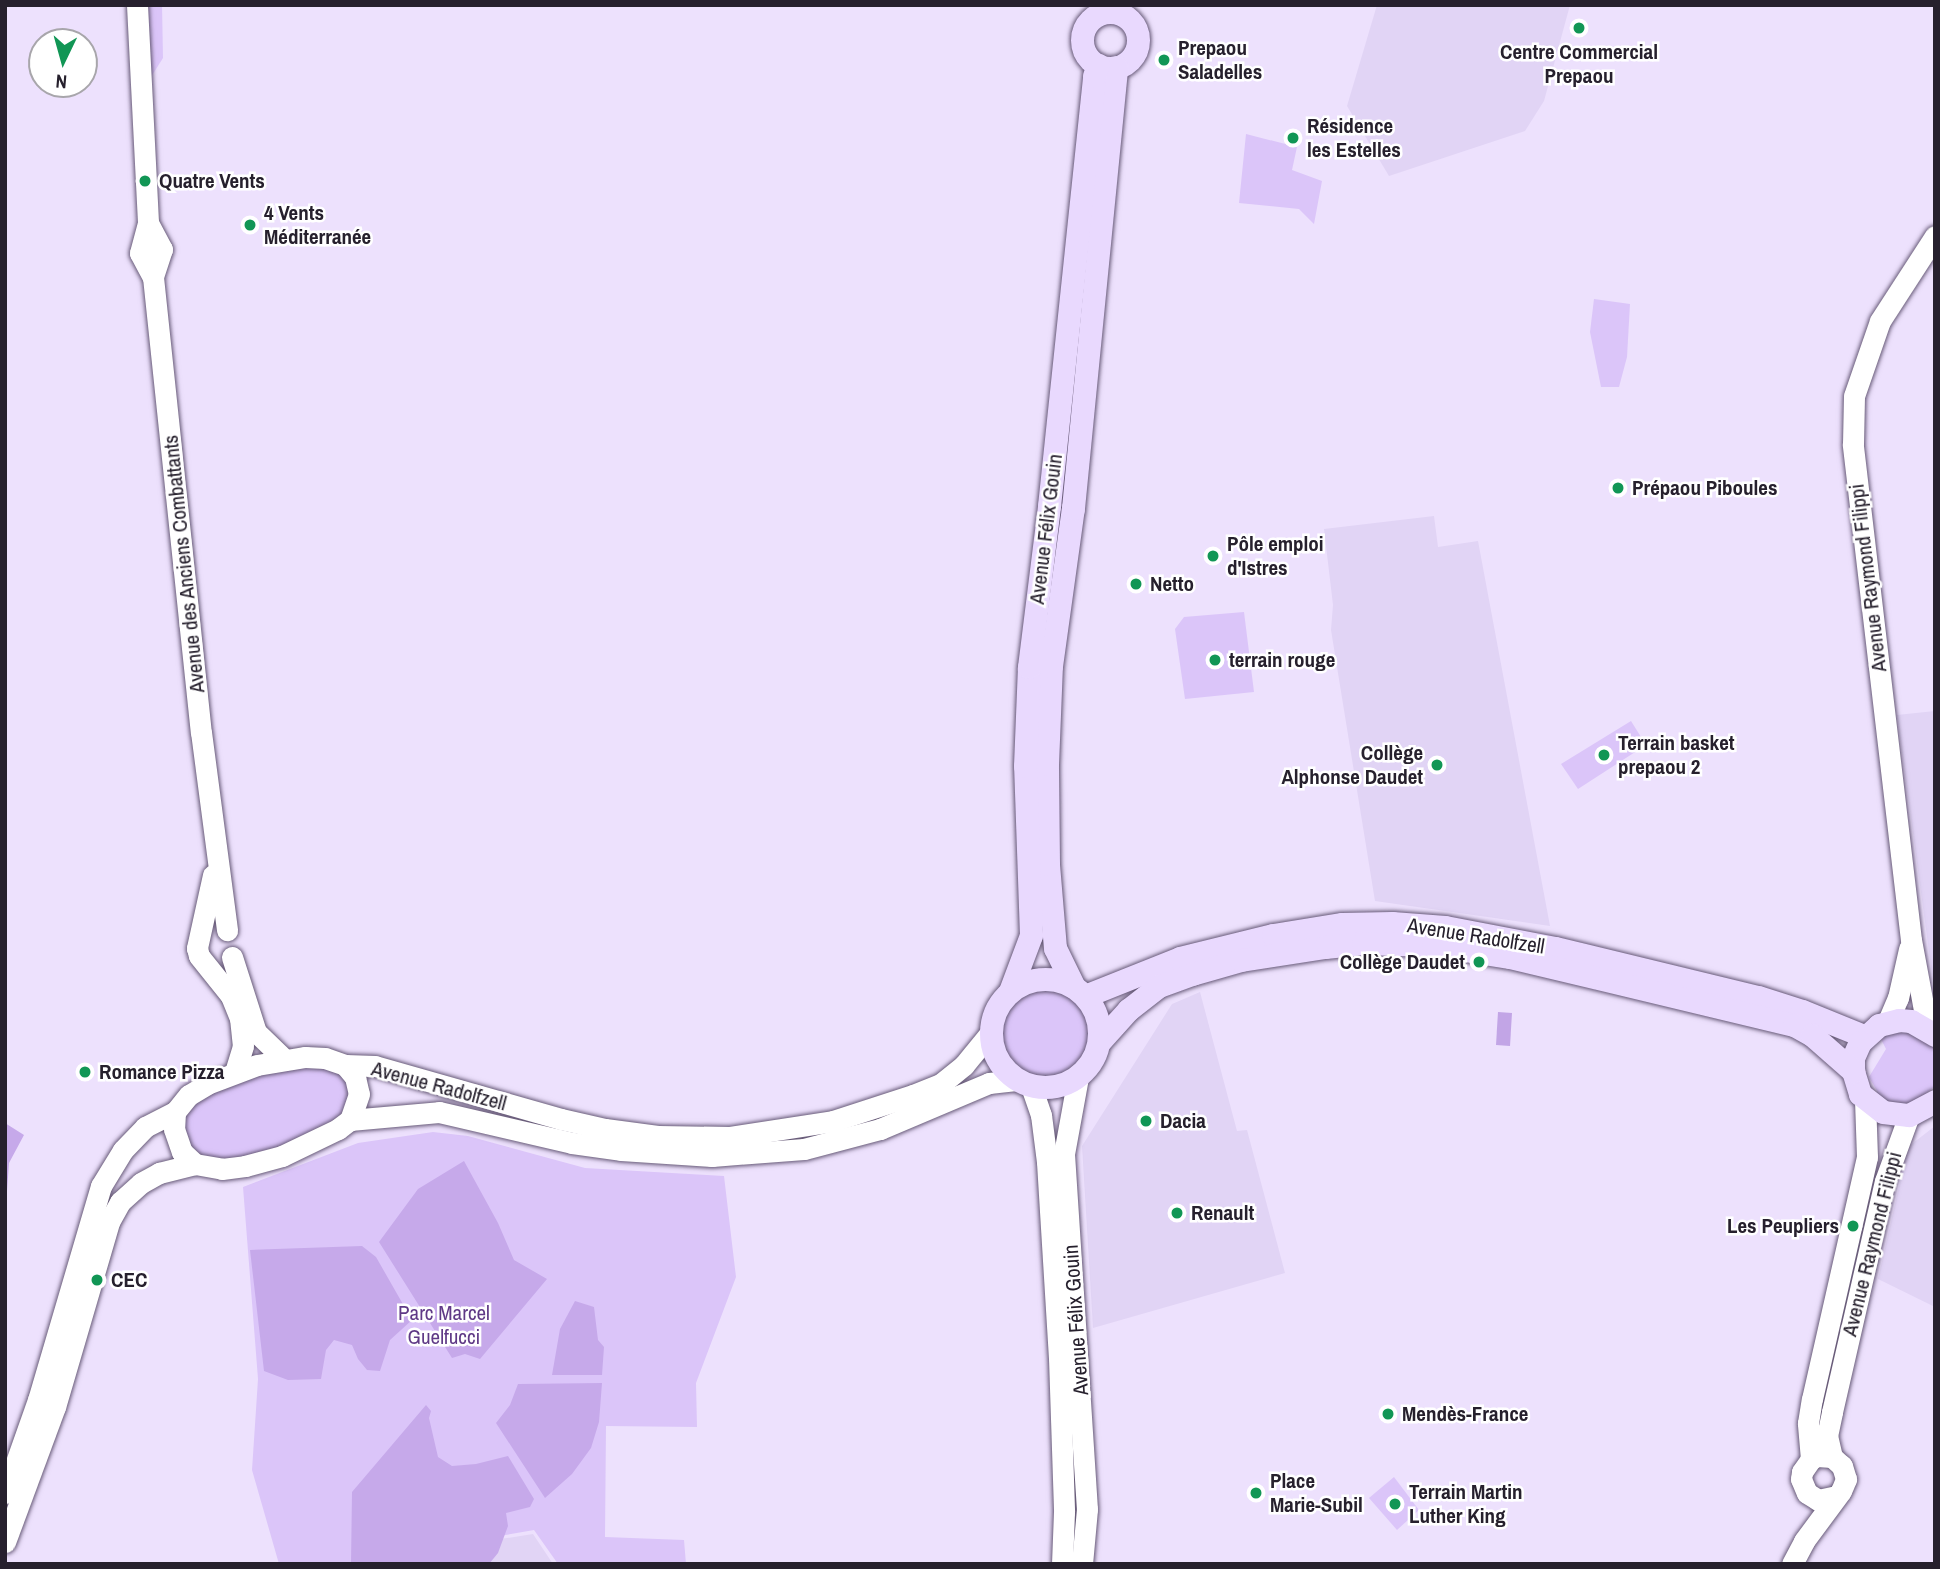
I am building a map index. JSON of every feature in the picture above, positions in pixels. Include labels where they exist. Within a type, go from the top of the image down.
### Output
[{"type":"main road","name":"Avenue des Anciens Combattants","points":[[137,5],[151,250],[216,852],[227,930]]},
{"type":"main road","points":[[1112,9],[1134,25],[1138,42],[1132,58],[1107,66],[1085,51],[1083,32],[1087,24],[1112,9]]},
{"type":"main road","name":"Avenue Félix Gouin","points":[[1080,991],[1055,948],[1047,764],[1051,666],[1073,509],[1107,66]]},
{"type":"main road","name":"Avenue Félix Gouin","points":[[1010,992],[1031,935],[1025,766],[1029,667],[1049,506],[1094,76],[1107,66]]},
{"type":"main road","name":"Avenue Raymond Filippi","points":[[1933,1033],[1911,940],[1853,444],[1854,396],[1880,321],[1935,236]]},
{"type":"main road","name":"Avenue des Anciens Combattants","points":[[203,931],[216,852]]},
{"type":"main road","name":"Avenue Radolfzell","points":[[1080,991],[1180,958],[1273,935],[1342,924],[1392,923],[1511,938],[1568,951],[1770,1001],[1864,1036]]},
{"type":"main road","points":[[235,1072],[243,1046],[240,1018],[236,1006],[197,948],[203,931],[213,927],[227,930],[234,940],[232,957],[256,1032],[285,1060]]},
{"type":"main road","name":"Avenue Raymond Filippi","points":[[1888,1021],[1898,998],[1911,940]]},
{"type":"main road","name":"Avenue Radolfzell","points":[[1100,1041],[1128,1010],[1159,986],[1192,974],[1241,960],[1325,947],[1363,943],[1422,945],[1510,957],[1794,1026],[1812,1035],[1853,1071]]},
{"type":"main road","points":[[207,963],[222,965],[232,957]]},
{"type":"main road","points":[[1041,979],[1080,991],[1098,1017],[1100,1041],[1091,1064],[1077,1077],[1056,1087],[1024,1083],[997,1059],[990,1032],[996,1010],[1010,992],[1041,979]]},
{"type":"main road","points":[[1933,1033],[1911,1021],[1888,1021],[1864,1036],[1855,1052],[1853,1071],[1856,1084],[1865,1100],[1883,1112],[1909,1115],[1934,1102]]},
{"type":"main road","name":"Avenue Radolfzell","points":[[5,1493],[38,1400],[101,1186],[123,1150],[145,1127],[175,1112],[189,1094],[235,1072],[285,1060],[325,1058],[345,1065],[375,1066],[561,1119],[606,1129],[658,1136],[730,1137],[833,1121],[913,1095],[942,1083],[964,1065],[990,1032]]},
{"type":"main road","points":[[345,1065],[355,1077],[359,1094],[350,1120]]},
{"type":"main road","name":"Avenue Félix Gouin","points":[[1077,1077],[1064,1154],[1087,1509],[1083,1564]]},
{"type":"main road","name":"Avenue Radolfzell","points":[[5,1542],[55,1407],[109,1222],[120,1202],[141,1183],[159,1173],[195,1164],[222,1168],[257,1163],[282,1156],[338,1129],[350,1120],[439,1112],[572,1143],[655,1154],[712,1156],[804,1149],[880,1129],[989,1083],[1024,1083]]},
{"type":"main road","name":"Avenue Félix Gouin","points":[[1024,1083],[1041,1115],[1047,1162],[1059,1357],[1064,1512],[1062,1564]]},
{"type":"main road","name":"Avenue Raymond Filippi","points":[[1821,1458],[1808,1423],[1867,1157],[1865,1100]]},
{"type":"main road","points":[[175,1112],[174,1129],[182,1152],[195,1164]]},
{"type":"main road","name":"Avenue Raymond Filippi","points":[[1821,1458],[1885,1181],[1909,1115]]},
{"type":"main road","points":[[1792,1564],[1804,1541],[1844,1485],[1845,1472],[1821,1458],[1802,1472],[1801,1479],[1809,1506],[1804,1541]]},
{"type":"main road","points":[[1807,1493],[1818,1500],[1837,1496]]},
{"type":"shaded area","points":[[1377,5],[1570,5],[1544,101],[1525,131],[1389,176],[1347,106]]},
{"type":"shaded area","name":"Collège Alphonse Daudet","points":[[1434,516],[1438,547],[1478,541],[1550,926],[1375,901],[1331,630],[1333,605],[1324,529]]},
{"type":"shaded area","points":[[1935,711],[1935,996],[1897,715]]},
{"type":"shaded area","points":[[1200,992],[1237,1131],[1247,1130],[1285,1273],[1093,1328],[1082,1146],[1172,1004]]},
{"type":"shaded area","points":[[1498,1012],[1512,1013],[1510,1046],[1496,1045]]},
{"type":"shaded area","points":[[1935,1126],[1935,1307],[1878,1279],[1908,1147]]},
{"type":"shaded area","points":[[533,1534],[553,1564],[438,1564],[443,1548]]},
{"type":"green space","points":[[145,5],[162,5],[163,58],[151,77]]},
{"type":"green space","points":[[1246,134],[1297,147],[1292,170],[1322,181],[1314,224],[1299,209],[1239,203]]},
{"type":"green space","points":[[1594,299],[1630,304],[1627,357],[1619,387],[1601,387],[1590,332]]},
{"type":"green space","name":"terrain rouge","points":[[1244,612],[1254,692],[1185,699],[1175,629],[1184,617]]},
{"type":"green space","name":"Terrain basket prepaou 2","points":[[1631,721],[1646,745],[1578,789],[1561,764]]},
{"type":"green space","points":[[1045,986],[1063,990],[1078,1000],[1088,1015],[1092,1033],[1088,1051],[1078,1066],[1063,1076],[1045,1080],[1027,1076],[1012,1066],[1002,1051],[998,1033],[1002,1015],[1012,1000],[1027,990]]},
{"type":"green space","points":[[1905,1029],[1931,1044],[1935,1050],[1935,1086],[1911,1106],[1876,1099],[1877,1091],[1869,1077],[1886,1049],[1879,1035]]},
{"type":"green space","points":[[306,1064],[339,1069],[353,1087],[343,1115],[295,1141],[246,1159],[206,1159],[180,1140],[188,1103],[237,1078]]},
{"type":"green space","points":[[5,1123],[24,1135],[9,1163],[5,1219]]},
{"type":"green space","name":"Parc Marcel Guelfucci","points":[[433,1132],[468,1136],[585,1168],[724,1176],[736,1277],[696,1383],[697,1427],[606,1426],[605,1537],[684,1540],[686,1564],[558,1564],[534,1530],[441,1546],[435,1564],[279,1564],[252,1470],[258,1379],[243,1187],[358,1143]]},
{"type":"green space","points":[[464,1161],[498,1223],[514,1260],[547,1279],[480,1359],[465,1354],[452,1358],[379,1242],[418,1189]]},
{"type":"green space","points":[[362,1246],[376,1257],[412,1320],[390,1340],[380,1371],[367,1370],[352,1345],[334,1340],[326,1350],[321,1379],[288,1380],[264,1371],[250,1250]]},
{"type":"green space","points":[[575,1301],[594,1307],[598,1340],[604,1347],[602,1375],[552,1375],[560,1329]]},
{"type":"green space","points":[[602,1383],[599,1422],[591,1448],[572,1474],[545,1498],[496,1423],[510,1405],[518,1384]]},
{"type":"green space","points":[[426,1405],[431,1411],[429,1418],[438,1457],[452,1466],[476,1464],[508,1456],[534,1499],[530,1507],[506,1513],[508,1526],[498,1553],[489,1564],[351,1564],[352,1492]]},
{"type":"green space","name":"Terrain Martin Luther King","points":[[1394,1477],[1419,1510],[1397,1530],[1369,1498]]},
{"type":"place","name":"Centre Commercial Prepaou","points":[[1579,28]]},
{"type":"place","name":"Prepaou Saladelles","points":[[1164,60]]},
{"type":"place","name":"Résidence les Estelles","points":[[1293,138]]},
{"type":"place","name":"Quatre Vents","points":[[145,181]]},
{"type":"place","name":"4 Vents Méditerranée","points":[[250,225]]},
{"type":"place","name":"Prépaou Piboules","points":[[1618,488]]},
{"type":"place","name":"Pôle emploi d'Istres","points":[[1213,556]]},
{"type":"place","name":"Netto","points":[[1136,584]]},
{"type":"place","name":"terrain rouge","points":[[1215,660]]},
{"type":"place","name":"Terrain basket prepaou 2","points":[[1604,755]]},
{"type":"place","name":"Collège Alphonse Daudet","points":[[1437,765]]},
{"type":"place","name":"Collège Daudet","points":[[1479,962]]},
{"type":"place","name":"Romance Pizza","points":[[85,1072]]},
{"type":"place","name":"Dacia","points":[[1146,1121]]},
{"type":"place","name":"Renault","points":[[1177,1213]]},
{"type":"place","name":"Les Peupliers","points":[[1853,1226]]},
{"type":"place","name":"CEC","points":[[97,1280]]},
{"type":"place","name":"Mendès-France","points":[[1388,1414]]},
{"type":"place","name":"Place Marie-Subil","points":[[1256,1493]]},
{"type":"place","name":"Terrain Martin Luther King","points":[[1395,1504]]}]
